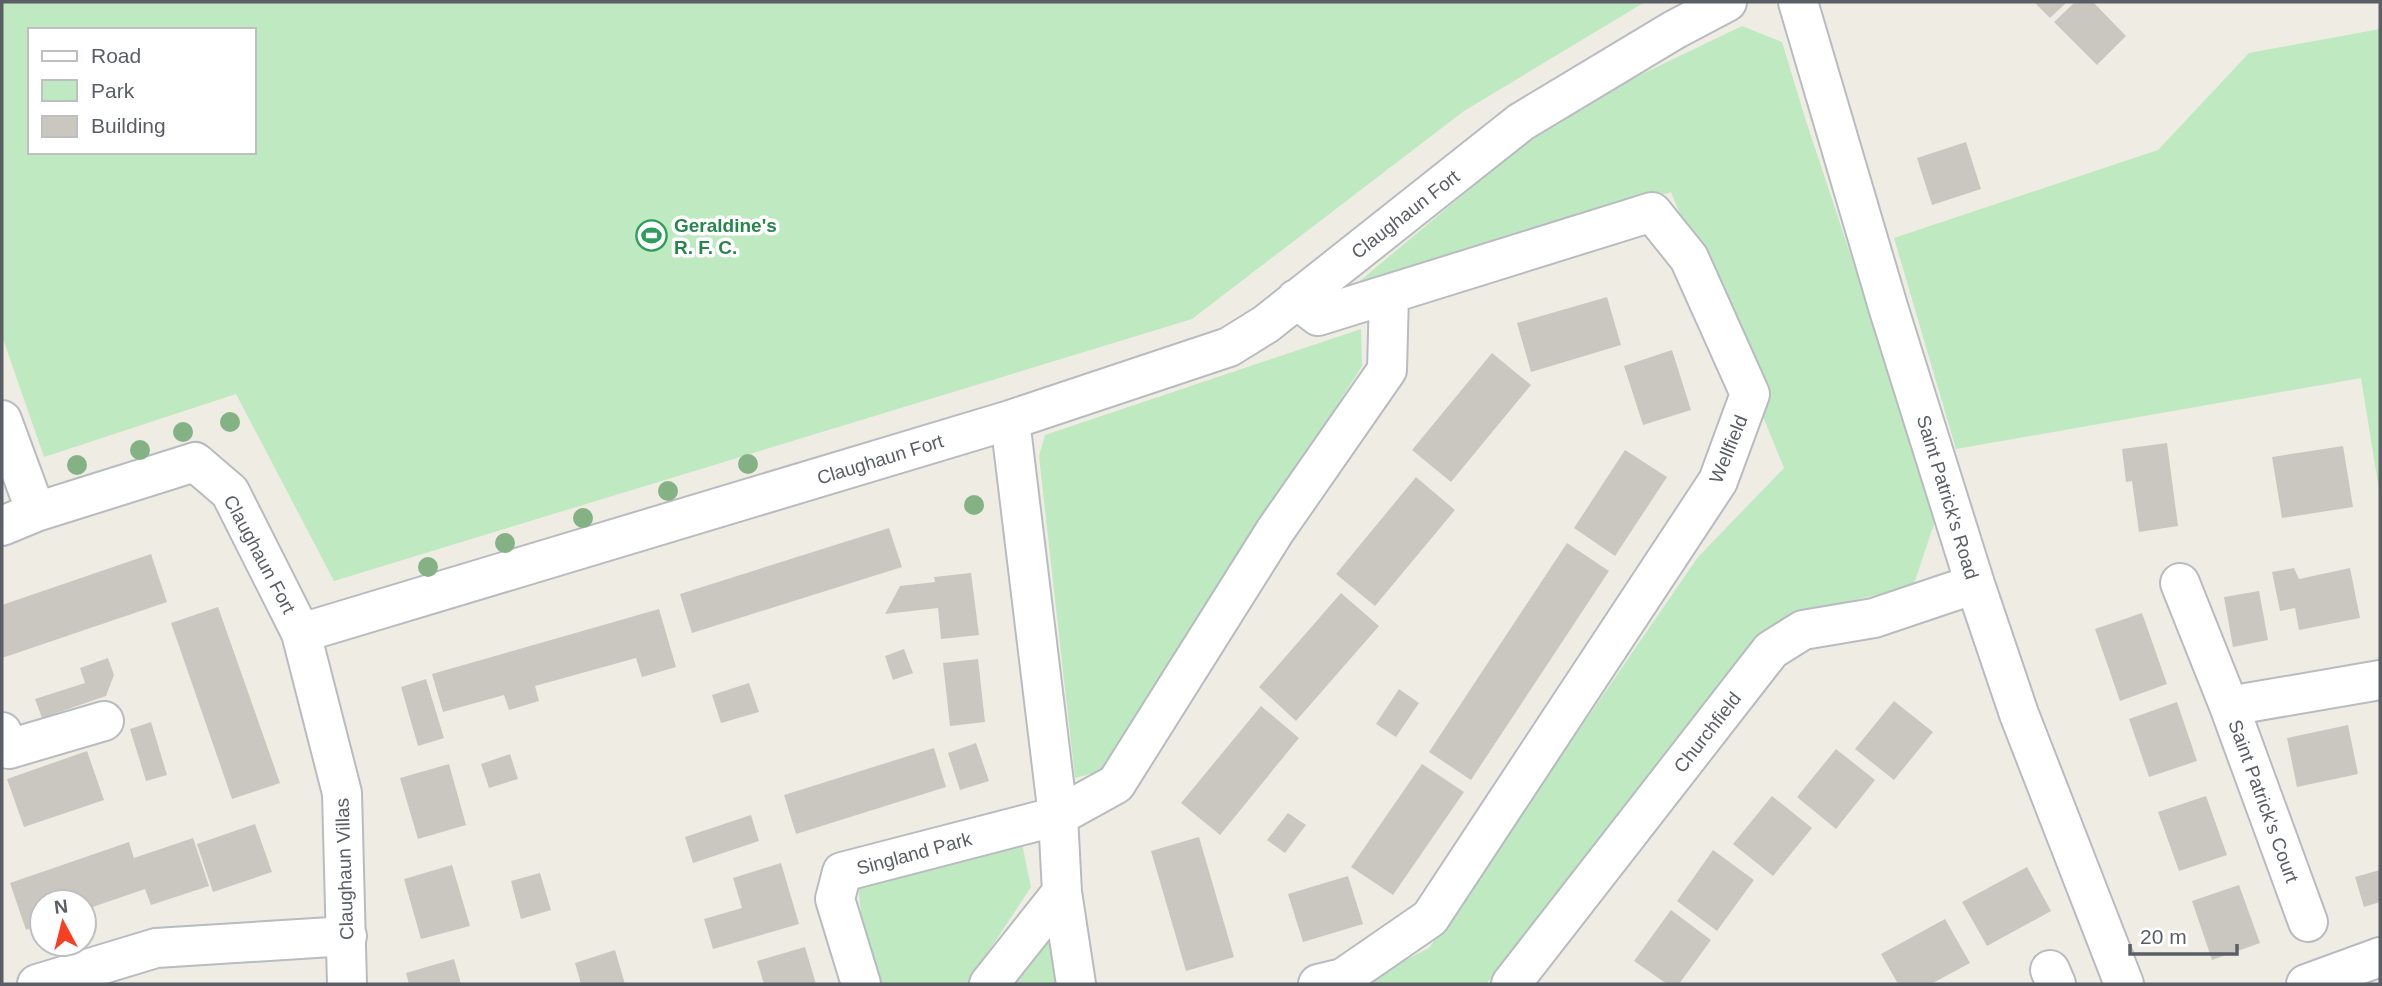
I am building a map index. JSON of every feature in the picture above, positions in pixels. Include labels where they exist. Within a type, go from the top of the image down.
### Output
[{"type":"street","name":"Claughaun Fort","points":[[19,519],[195,462],[230,492],[301,633],[1010,420],[1229,347],[1266,324],[1521,122],[1674,30],[1727,2]]},
{"type":"street","name":"Saint Patrick's Road","points":[[1798,2],[1889,310],[1975,584],[2019,714],[2124,984]]},
{"type":"street","name":"Wellfield","points":[[1296,299],[1318,316],[1652,212],[1689,258],[1751,394],[1718,481],[1430,918],[1343,978],[1318,984]]},
{"type":"street","points":[[1058,816],[1116,784],[1275,531],[1387,370],[1389,295]]},
{"type":"street","points":[[2,420],[19,519]]},
{"type":"street","points":[[1010,420],[1058,816],[1062,892],[1076,984]]},
{"type":"street","points":[[2180,583],[2230,706]]},
{"type":"street","name":"Churchfield","points":[[1511,984],[1771,650],[1803,630],[1874,618],[1975,584]]},
{"type":"street","name":"Claughaun Villas","points":[[301,633],[342,793],[347,984]]},
{"type":"street","name":"Saint Patrick's Court","points":[[2308,922],[2230,706],[2380,680]]},
{"type":"street","points":[[2,732],[9,749],[104,721]]},
{"type":"street","name":"Singland Park","points":[[861,984],[835,899],[842,872],[1058,816]]},
{"type":"street","points":[[989,984],[1062,892]]},
{"type":"street","points":[[37,984],[156,948],[347,936]]},
{"type":"street","points":[[2305,984],[2380,957]]},
{"type":"green space","name":"Geraldine's R. F. C.","points":[[2,2],[1645,2],[1464,111],[1192,319],[334,581],[236,394],[44,457],[2,336]]},
{"type":"green space","points":[[1742,26],[1782,42],[1937,515],[1913,587],[1831,605],[1766,633],[1486,984],[1359,984],[1429,948],[1698,557],[1784,468],[1671,192],[1343,295],[1519,148],[1636,77]]},
{"type":"green space","points":[[2380,29],[2380,496],[2361,378],[1956,449],[1894,238],[2158,150],[2249,53]]},
{"type":"green space","points":[[1361,329],[1362,366],[1106,770],[1075,778],[1039,456],[1045,435]]},
{"type":"green space","points":[[1021,839],[1031,887],[967,984],[882,984],[861,914],[858,884]]},
{"type":"green space","points":[[1050,936],[1061,984],[1015,984]]},
{"type":"building","points":[[2034,2],[2067,2],[2050,18]]},
{"type":"building","points":[[2075,2],[2093,2],[2126,36],[2097,65],[2054,22]]},
{"type":"building","points":[[1966,142],[1981,189],[1932,205],[1917,158]]},
{"type":"building","points":[[1607,297],[1621,345],[1531,372],[1517,323]]},
{"type":"building","points":[[1672,350],[1691,410],[1643,425],[1624,366]]},
{"type":"building","points":[[1492,353],[1531,385],[1451,482],[1412,450]]},
{"type":"building","points":[[2167,443],[2178,526],[2139,532],[2132,481],[2126,482],[2122,449]]},
{"type":"building","points":[[2343,446],[2353,507],[2282,518],[2272,457]]},
{"type":"building","points":[[1625,450],[1667,477],[1615,556],[1574,528]]},
{"type":"building","points":[[1416,477],[1455,510],[1375,606],[1336,574]]},
{"type":"building","points":[[889,528],[902,567],[692,633],[680,594]]},
{"type":"building","points":[[1567,543],[1609,571],[1471,780],[1429,752]]},
{"type":"building","points":[[151,554],[167,602],[2,658],[2,605]]},
{"type":"building","points":[[2294,568],[2299,579],[2350,568],[2360,618],[2299,630],[2295,608],[2280,611],[2272,572]]},
{"type":"building","points":[[971,573],[979,635],[941,639],[938,608],[885,614],[900,586],[935,582],[934,577]]},
{"type":"building","points":[[2259,591],[2268,640],[2233,647],[2224,597]]},
{"type":"building","points":[[1341,593],[1379,626],[1296,721],[1259,687]]},
{"type":"building","points":[[218,607],[280,783],[232,799],[171,623]]},
{"type":"building","points":[[659,609],[676,667],[642,677],[636,658],[535,686],[539,701],[509,710],[504,695],[443,712],[432,674]]},
{"type":"building","points":[[2142,613],[2167,684],[2120,701],[2095,629]]},
{"type":"building","points":[[904,649],[913,673],[893,680],[885,656]]},
{"type":"building","points":[[108,658],[114,675],[106,696],[42,718],[35,699],[85,683],[80,668]]},
{"type":"building","points":[[978,659],[985,722],[950,726],[943,663]]},
{"type":"building","points":[[426,679],[444,738],[418,746],[401,687]]},
{"type":"building","points":[[749,683],[759,712],[721,723],[712,695]]},
{"type":"building","points":[[1399,689],[1419,703],[1396,737],[1376,724]]},
{"type":"building","points":[[1894,701],[1933,732],[1894,780],[1855,749]]},
{"type":"building","points":[[2177,702],[2197,761],[2149,777],[2129,719]]},
{"type":"building","points":[[1261,706],[1299,738],[1220,835],[1181,803]]},
{"type":"building","points":[[151,722],[167,775],[146,781],[130,729]]},
{"type":"building","points":[[2348,725],[2358,774],[2297,787],[2287,738]]},
{"type":"building","points":[[976,743],[989,781],[960,790],[948,753]]},
{"type":"building","points":[[934,748],[946,787],[796,834],[784,795]]},
{"type":"building","points":[[1836,749],[1875,780],[1836,829],[1797,797]]},
{"type":"building","points":[[87,751],[104,800],[24,827],[7,779]]},
{"type":"building","points":[[510,754],[518,779],[489,788],[481,764]]},
{"type":"building","points":[[449,764],[466,825],[418,839],[400,778]]},
{"type":"building","points":[[1422,764],[1464,792],[1393,895],[1351,867]]},
{"type":"building","points":[[1772,796],[1812,828],[1773,876],[1733,844]]},
{"type":"building","points":[[2206,796],[2227,855],[2179,871],[2158,812]]},
{"type":"building","points":[[1288,813],[1306,825],[1285,853],[1267,840]]},
{"type":"building","points":[[751,815],[759,841],[693,863],[685,837]]},
{"type":"building","points":[[255,824],[272,872],[213,892],[197,844]]},
{"type":"building","points":[[1199,837],[1234,957],[1186,971],[1151,851]]},
{"type":"building","points":[[193,838],[209,886],[151,905],[145,889],[98,905],[98,888],[28,888],[26,930],[10,883],[129,842],[134,858]]},
{"type":"building","points":[[1713,850],[1754,880],[1717,931],[1677,901]]},
{"type":"building","points":[[781,863],[799,924],[713,949],[704,919],[742,908],[733,878]]},
{"type":"building","points":[[452,865],[470,926],[421,939],[404,879]]},
{"type":"building","points":[[2027,867],[2051,911],[1987,946],[1962,902]]},
{"type":"building","points":[[2380,870],[2380,902],[2364,907],[2355,877]]},
{"type":"building","points":[[540,873],[551,910],[521,919],[511,881]]},
{"type":"building","points":[[1348,876],[1363,924],[1303,942],[1288,894]]},
{"type":"building","points":[[2239,885],[2260,943],[2212,960],[2192,901]]},
{"type":"building","points":[[1671,910],[1711,940],[1679,984],[1667,984],[1634,961]]},
{"type":"building","points":[[1945,919],[1970,963],[1931,984],[1898,984],[1881,954]]},
{"type":"building","points":[[805,947],[816,984],[764,984],[757,961]]},
{"type":"building","points":[[615,950],[625,984],[581,984],[575,963]]},
{"type":"building","points":[[454,959],[461,984],[409,984],[406,973]]},
{"type":"place","name":"Geraldine's R. F. C.","points":[[651,236]]}]
